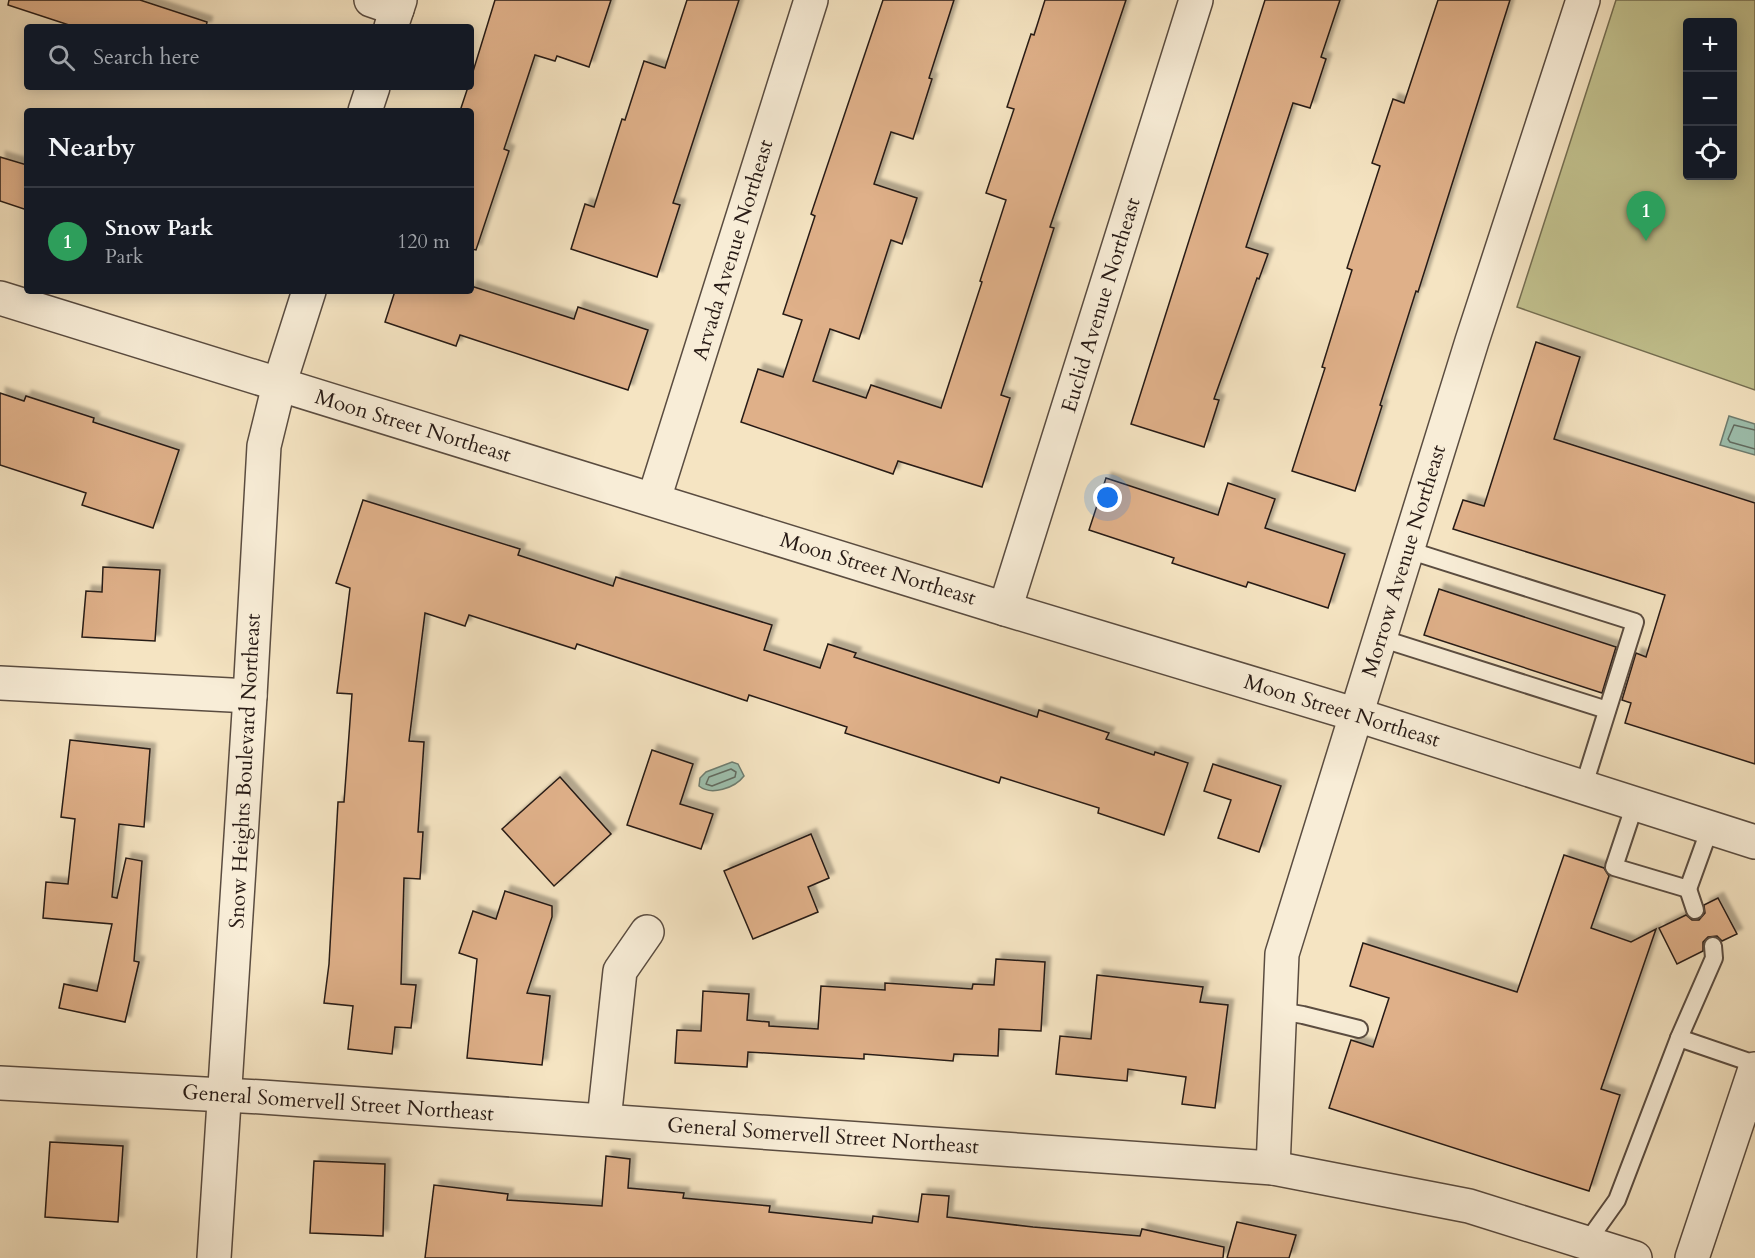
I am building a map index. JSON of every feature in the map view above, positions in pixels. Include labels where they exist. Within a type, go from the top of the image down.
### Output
[{"type":"street","name":"Arvada Avenue Northeast","points":[[654,499],[811,0]]},
{"type":"street","name":"Euclid Avenue Northeast","points":[[1005,609],[1196,0]]},
{"type":"street","name":"Morrow Avenue Northeast","points":[[1273,1168],[1282,954],[1472,341],[1583,0]]},
{"type":"street","points":[[366,108],[372,90]]},
{"type":"street","name":"Snow Heights Boulevard Northeast","points":[[214,1258],[264,446],[279,385],[308,294]]},
{"type":"street","name":"Moon Street Northeast","points":[[0,298],[1005,609],[1357,715],[1755,842]]},
{"type":"street","points":[[0,683],[250,696]]},
{"type":"street","points":[[603,1120],[620,971],[647,932]]},
{"type":"street","points":[[1692,1258],[1755,1069]]},
{"type":"street","name":"General Somervell Street Northeast","points":[[0,1083],[225,1095],[603,1120],[1273,1168],[1469,1206],[1635,1258]]},
{"type":"lane","points":[[1408,550],[1635,621],[1583,788]]},
{"type":"lane","points":[[1380,638],[1607,710]]},
{"type":"lane","points":[[1635,804],[1614,867],[1688,889]]},
{"type":"lane","points":[[1695,910],[1688,889],[1710,828]]},
{"type":"lane","points":[[1587,1242],[1617,1200],[1679,1038],[1713,958],[1713,946]]},
{"type":"lane","points":[[1280,1011],[1359,1029]]},
{"type":"lane","points":[[1679,1038],[1755,1064]]},
{"type":"green space","points":[[1616,0],[1755,0],[1755,390],[1517,307]]},
{"type":"water","points":[[1729,416],[1755,424],[1755,455],[1720,445]]},
{"type":"water","points":[[732,762],[738,764],[744,776],[735,784],[716,790],[699,786],[700,778],[706,772]]},
{"type":"building","points":[[9,0],[140,0],[207,22],[207,24],[66,24],[8,5]]},
{"type":"building","points":[[495,0],[611,0],[589,67],[557,56],[555,61],[535,55],[504,149],[509,151],[476,250],[474,250],[474,108],[461,108],[467,90],[474,90],[474,68]]},
{"type":"building","points":[[687,0],[739,0],[673,203],[680,205],[657,277],[571,249],[585,204],[594,207],[622,119],[625,120],[644,61],[665,68]]},
{"type":"building","points":[[883,0],[954,0],[929,78],[932,79],[913,139],[891,132],[874,184],[917,198],[902,244],[891,240],[859,339],[830,329],[813,381],[866,398],[871,385],[941,408],[1006,200],[986,193],[1014,109],[1007,107],[1031,34],[1034,35],[1045,0],[1126,0],[1050,227],[1054,228],[1001,395],[1010,398],[982,487],[898,461],[893,474],[741,422],[758,369],[783,377],[802,320],[783,314],[815,216],[811,214]]},
{"type":"building","points":[[1265,0],[1340,0],[1321,57],[1326,59],[1310,108],[1293,103],[1246,247],[1268,254],[1259,279],[1257,278],[1214,399],[1219,400],[1204,447],[1131,424]]},
{"type":"building","points":[[1438,0],[1510,0],[1380,405],[1382,406],[1355,491],[1292,471],[1325,368],[1322,367],[1352,270],[1347,268],[1380,166],[1372,163],[1393,99],[1404,103]]},
{"type":"building","points":[[0,157],[24,164],[24,209],[0,201]]},
{"type":"building","points":[[474,287],[574,319],[578,307],[648,330],[628,390],[460,335],[456,346],[385,322],[394,294],[474,294]]},
{"type":"building","points":[[1536,342],[1580,357],[1554,439],[1755,503],[1755,764],[1625,723],[1631,703],[1622,700],[1636,653],[1646,657],[1665,595],[1453,529],[1463,500],[1484,506]]},
{"type":"building","points":[[0,393],[24,401],[26,396],[94,418],[93,422],[179,450],[153,528],[82,505],[86,493],[0,465]]},
{"type":"building","points":[[1106,478],[1218,515],[1228,483],[1275,499],[1265,528],[1345,554],[1328,608],[1248,582],[1246,587],[1172,563],[1174,558],[1089,530]]},
{"type":"building","points":[[363,500],[520,549],[518,555],[613,586],[616,577],[772,625],[764,650],[820,668],[828,644],[856,653],[854,657],[1037,717],[1039,710],[1109,733],[1106,739],[1154,755],[1155,752],[1188,763],[1164,835],[1098,813],[1099,808],[1001,777],[999,783],[845,733],[847,727],[749,695],[747,701],[577,644],[575,649],[469,615],[465,626],[425,613],[409,741],[424,742],[418,832],[423,832],[420,879],[404,878],[401,984],[416,985],[411,1028],[395,1027],[392,1054],[348,1049],[353,1006],[324,1003],[329,964],[338,802],[344,802],[352,694],[337,693],[350,588],[336,583]]},
{"type":"building","points":[[103,567],[160,570],[155,641],[82,637],[86,591],[102,592]]},
{"type":"building","points":[[1439,589],[1616,647],[1602,693],[1424,635]]},
{"type":"building","points":[[70,740],[150,749],[144,827],[119,824],[112,897],[117,898],[126,858],[142,861],[134,961],[139,962],[125,1022],[59,1008],[64,984],[97,991],[112,924],[43,918],[46,882],[68,884],[75,819],[61,817]]},
{"type":"building","points":[[652,750],[693,764],[680,804],[713,814],[701,849],[627,825]]},
{"type":"building","points":[[1213,764],[1281,786],[1259,852],[1218,838],[1231,800],[1204,791]]},
{"type":"building","points":[[560,777],[611,834],[554,886],[502,829]]},
{"type":"building","points":[[811,834],[829,878],[808,887],[818,912],[753,939],[724,871]]},
{"type":"building","points":[[1564,855],[1604,868],[1609,876],[1591,928],[1631,942],[1656,929],[1601,1089],[1620,1095],[1589,1191],[1329,1108],[1351,1040],[1373,1047],[1389,998],[1350,986],[1363,943],[1517,992]]},
{"type":"building","points":[[505,891],[552,906],[552,917],[527,993],[550,996],[542,1065],[467,1058],[477,959],[459,953],[473,911],[496,919]]},
{"type":"building","points":[[1718,898],[1737,934],[1722,941],[1717,936],[1708,937],[1703,942],[1703,951],[1677,964],[1659,928],[1686,915],[1692,920],[1699,920],[1705,913],[1704,905]]},
{"type":"building","points":[[996,959],[1045,962],[1041,1031],[999,1029],[998,1056],[954,1054],[953,1061],[864,1054],[864,1059],[748,1052],[747,1067],[675,1063],[677,1030],[701,1031],[703,991],[749,994],[747,1020],[769,1022],[769,1026],[818,1029],[821,986],[885,990],[885,983],[972,989],[973,984],[994,985]]},
{"type":"building","points":[[1097,975],[1203,987],[1200,1002],[1228,1005],[1215,1108],[1182,1104],[1186,1077],[1128,1069],[1127,1081],[1056,1074],[1060,1036],[1091,1039]]},
{"type":"building","points":[[50,1142],[123,1146],[118,1222],[45,1217]]},
{"type":"building","points":[[606,1156],[630,1159],[628,1188],[684,1193],[683,1198],[770,1206],[769,1212],[872,1223],[873,1216],[918,1222],[922,1194],[949,1196],[947,1217],[1140,1236],[1142,1229],[1224,1247],[1223,1258],[425,1258],[434,1185],[508,1194],[507,1200],[602,1206]]},
{"type":"building","points":[[314,1161],[385,1164],[383,1236],[310,1233]]},
{"type":"building","points":[[1237,1222],[1296,1235],[1289,1258],[1227,1258]]},
{"type":"place","name":"Snow Park","points":[[1646,241]]}]
